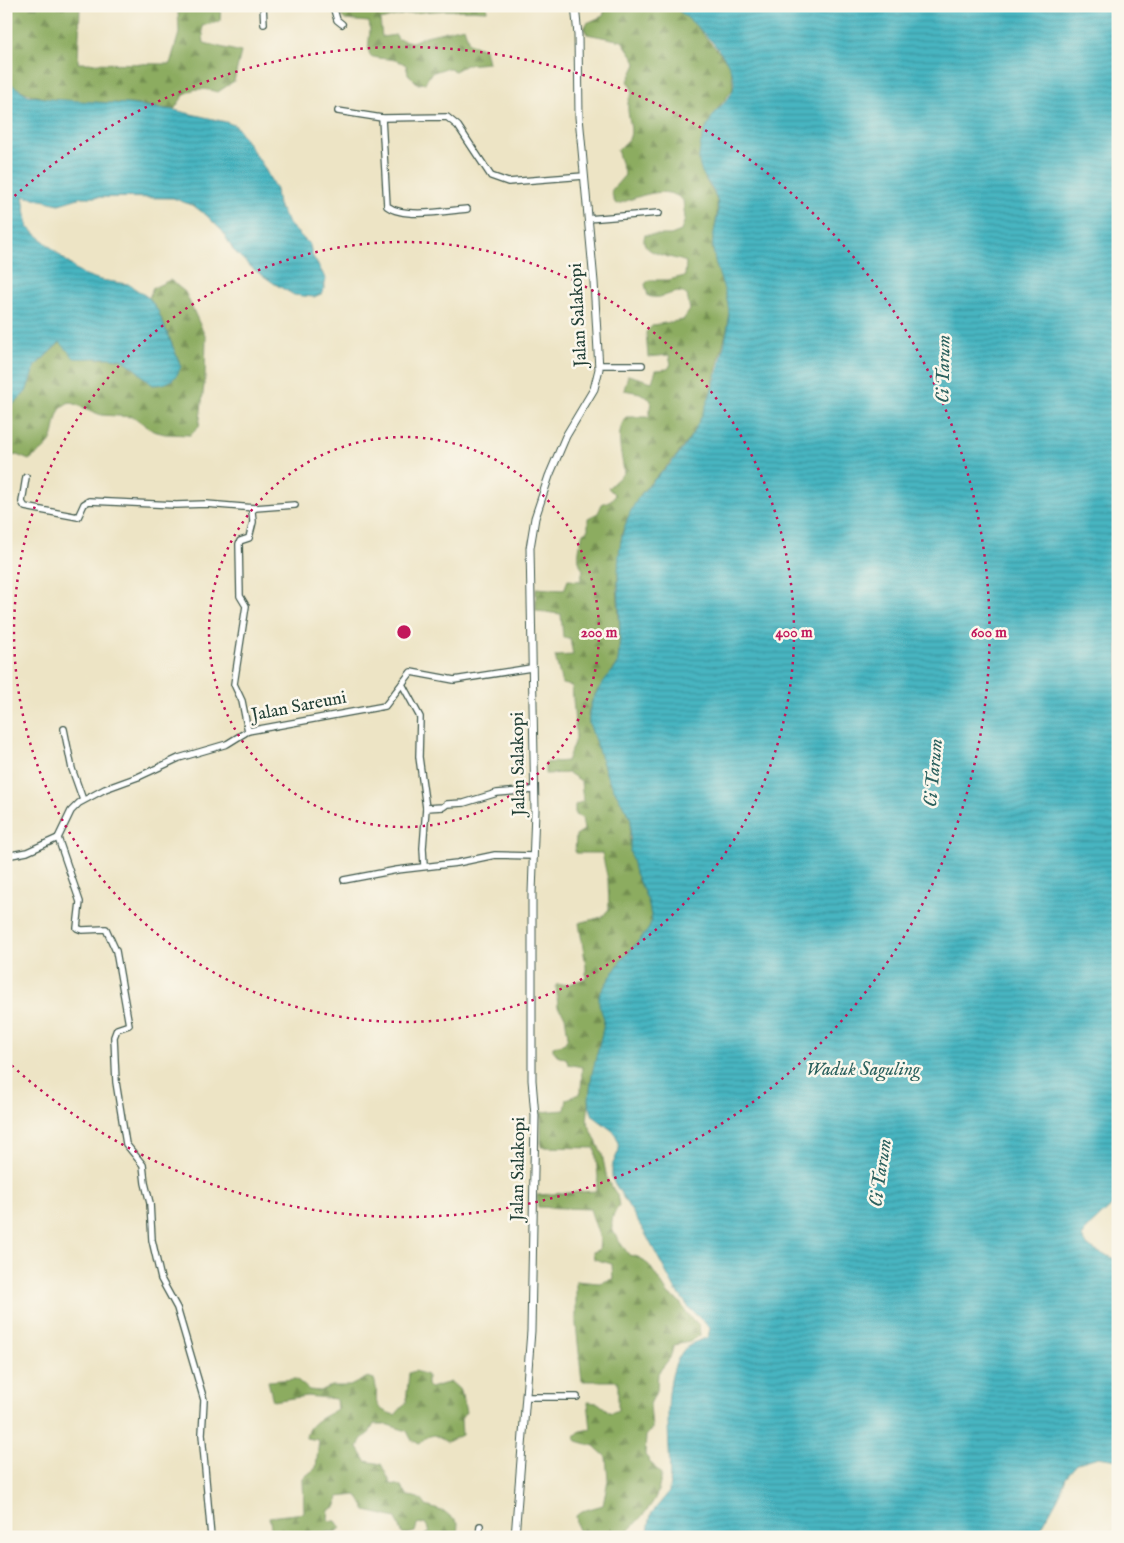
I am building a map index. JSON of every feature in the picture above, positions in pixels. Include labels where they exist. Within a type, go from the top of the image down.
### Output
[{"type":"street","points":[[263,6],[264,24]]},
{"type":"street","points":[[333,6],[337,20],[342,24]]},
{"type":"street","name":"Jalan Salakopi","points":[[515,1537],[526,1397],[532,1286],[536,1116],[532,1080],[534,790],[530,548],[535,518],[549,476],[566,436],[594,389],[599,364],[579,117],[578,34],[575,6]]},
{"type":"street","points":[[338,111],[382,118],[437,116],[453,121],[491,176],[499,180],[508,182],[584,176]]},
{"type":"street","points":[[382,118],[387,206],[395,211],[411,213],[467,210]]},
{"type":"street","points":[[588,219],[659,212]]},
{"type":"street","points":[[599,364],[642,365]]},
{"type":"street","points":[[26,477],[22,502],[25,507],[78,517],[85,502],[89,501],[176,505],[206,504],[255,508],[296,505]]},
{"type":"street","points":[[248,731],[242,701],[234,684],[246,606],[240,596],[239,544],[240,540],[249,538],[253,522],[252,511],[255,508]]},
{"type":"street","name":"Jalan Sareuni","points":[[58,838],[71,811],[83,800],[179,758],[227,744],[248,731],[384,706],[411,672],[454,680],[531,668]]},
{"type":"street","points":[[402,684],[420,717],[419,757],[426,808],[423,848],[424,866]]},
{"type":"street","points":[[64,728],[72,769],[83,800]]},
{"type":"street","points":[[426,808],[464,803],[497,793],[534,790]]},
{"type":"street","points":[[6,856],[27,852],[58,838],[80,902],[77,928],[82,930],[106,929],[116,951],[129,1025],[117,1029],[114,1037],[116,1082],[121,1115],[126,1144],[143,1165],[144,1183],[150,1203],[152,1240],[162,1279],[177,1308],[204,1400],[202,1434],[211,1537]]},
{"type":"street","points":[[344,880],[424,866],[457,863],[495,855],[533,856]]},
{"type":"street","points":[[526,1397],[577,1397]]},
{"type":"street","points":[[479,1537],[480,1526]]},
{"type":"green space","points":[[6,6],[80,6],[78,63],[170,64],[179,33],[178,11],[162,6],[221,6],[220,21],[202,26],[204,43],[241,52],[234,81],[218,92],[202,89],[192,90],[183,97],[174,110],[137,105],[63,101],[33,95],[6,81]]},
{"type":"green space","points":[[364,6],[487,6],[487,11],[433,11],[406,14],[380,20],[382,37],[396,35],[398,39],[412,42],[426,36],[464,27],[469,43],[485,49],[488,63],[466,65],[455,71],[446,68],[431,73],[425,83],[418,84],[408,74],[406,65],[397,60],[370,56],[369,22],[345,20],[341,16],[341,10]]},
{"type":"green space","points":[[606,6],[672,6],[688,17],[731,66],[733,89],[715,112],[705,179],[717,200],[717,215],[712,247],[730,307],[728,325],[706,410],[695,430],[677,455],[642,492],[622,532],[617,588],[620,633],[618,663],[592,700],[588,713],[589,723],[608,779],[631,819],[629,838],[635,873],[648,901],[652,920],[648,930],[620,962],[599,995],[604,1019],[592,1074],[587,1121],[602,1154],[607,1179],[617,1195],[619,1206],[612,1220],[616,1237],[629,1255],[638,1257],[649,1265],[669,1295],[679,1301],[691,1319],[699,1325],[700,1335],[690,1342],[674,1345],[670,1358],[658,1373],[657,1390],[650,1404],[652,1429],[646,1436],[645,1455],[661,1475],[660,1485],[653,1502],[623,1537],[579,1537],[576,1516],[582,1511],[603,1505],[608,1480],[606,1457],[594,1446],[577,1441],[574,1437],[580,1431],[591,1429],[588,1402],[598,1403],[611,1413],[618,1410],[618,1381],[582,1381],[576,1324],[576,1281],[599,1283],[613,1279],[612,1264],[594,1259],[593,1252],[599,1250],[600,1239],[590,1209],[538,1207],[537,1195],[596,1191],[598,1177],[595,1148],[541,1147],[541,1112],[565,1110],[567,1099],[581,1093],[582,1067],[568,1064],[566,1058],[559,1057],[553,1050],[553,1047],[565,1043],[568,1037],[565,1016],[558,1007],[556,985],[570,984],[586,978],[586,966],[579,923],[602,917],[609,909],[608,880],[602,853],[575,853],[576,835],[584,830],[582,818],[575,815],[575,805],[583,801],[581,781],[569,773],[545,774],[545,763],[567,761],[576,737],[572,686],[562,684],[555,656],[573,655],[570,638],[563,638],[561,614],[536,611],[536,588],[564,590],[568,580],[580,581],[583,570],[579,561],[579,552],[583,533],[588,530],[588,518],[598,513],[602,504],[611,500],[615,495],[608,488],[624,473],[620,444],[622,423],[626,417],[649,417],[651,400],[640,393],[624,390],[628,375],[652,382],[656,370],[668,369],[671,364],[669,355],[648,357],[646,332],[653,325],[683,320],[690,310],[687,295],[677,292],[659,297],[648,296],[645,284],[649,280],[668,280],[685,276],[686,262],[651,251],[644,242],[645,235],[671,235],[681,231],[685,219],[683,200],[676,195],[660,192],[643,195],[618,204],[615,203],[611,191],[625,175],[617,150],[629,140],[631,129],[628,103],[633,92],[628,81],[636,64],[622,41],[587,34],[584,29],[587,23],[603,16]]},
{"type":"green space","points":[[170,280],[185,292],[206,338],[205,377],[199,427],[190,435],[165,434],[153,431],[134,417],[101,415],[70,402],[60,410],[51,439],[44,449],[29,460],[17,455],[6,457],[6,411],[26,392],[35,366],[61,342],[98,359],[113,357],[124,360],[153,385],[181,366],[158,311],[149,298],[153,288]]},
{"type":"green space","points":[[415,1371],[427,1375],[427,1385],[430,1388],[451,1382],[461,1391],[466,1412],[461,1419],[462,1435],[447,1442],[434,1435],[426,1437],[419,1444],[411,1439],[407,1431],[385,1424],[374,1424],[368,1435],[361,1440],[358,1448],[366,1461],[381,1464],[391,1484],[401,1486],[408,1496],[419,1498],[426,1506],[445,1512],[458,1523],[457,1537],[423,1537],[430,1532],[425,1523],[417,1525],[415,1532],[403,1535],[396,1518],[366,1511],[357,1495],[338,1497],[337,1506],[329,1510],[328,1519],[336,1521],[341,1528],[337,1532],[327,1532],[324,1537],[273,1537],[269,1517],[304,1513],[303,1478],[316,1468],[319,1440],[306,1438],[307,1432],[317,1420],[337,1409],[336,1399],[307,1396],[273,1401],[268,1381],[296,1379],[309,1390],[320,1391],[331,1386],[350,1386],[368,1377],[374,1379],[378,1405],[386,1412],[395,1415],[406,1403],[409,1373]]},
{"type":"water","name":"Waduk Saguling","points":[[672,6],[1118,6],[1118,1200],[1085,1231],[1082,1237],[1084,1242],[1092,1249],[1118,1260],[1118,1460],[1098,1457],[1078,1463],[1066,1477],[1061,1492],[1036,1537],[647,1537],[651,1514],[669,1492],[668,1401],[670,1383],[675,1366],[684,1349],[708,1337],[710,1328],[690,1309],[675,1289],[646,1235],[612,1179],[612,1166],[619,1150],[617,1138],[614,1132],[593,1116],[590,1108],[589,1098],[592,1074],[604,1019],[599,1004],[599,995],[620,962],[648,930],[652,920],[648,901],[635,873],[630,851],[631,819],[608,779],[589,723],[589,716],[591,704],[597,692],[618,662],[620,643],[619,554],[627,520],[637,500],[678,455],[696,426],[716,377],[728,326],[728,306],[714,258],[713,248],[713,236],[718,212],[717,200],[700,168],[699,156],[706,127],[732,93],[734,79],[723,55],[713,43],[691,21]]},
{"type":"water","points":[[6,81],[28,95],[50,99],[127,104],[174,110],[236,126],[264,167],[276,190],[278,205],[289,224],[310,245],[312,255],[326,279],[323,293],[314,297],[294,295],[275,284],[252,268],[233,250],[223,232],[206,215],[194,206],[173,198],[82,197],[59,204],[23,196],[28,227],[80,273],[100,280],[128,284],[149,298],[158,311],[181,366],[177,375],[171,381],[153,385],[122,360],[74,358],[60,342],[35,366],[26,392],[6,411]]},
{"type":"water label","name":"Ci Tarum","points":[[944,369]]},
{"type":"water label","name":"Ci Tarum","points":[[934,773]]},
{"type":"water label","name":"Ci Tarum","points":[[881,1173]]}]
